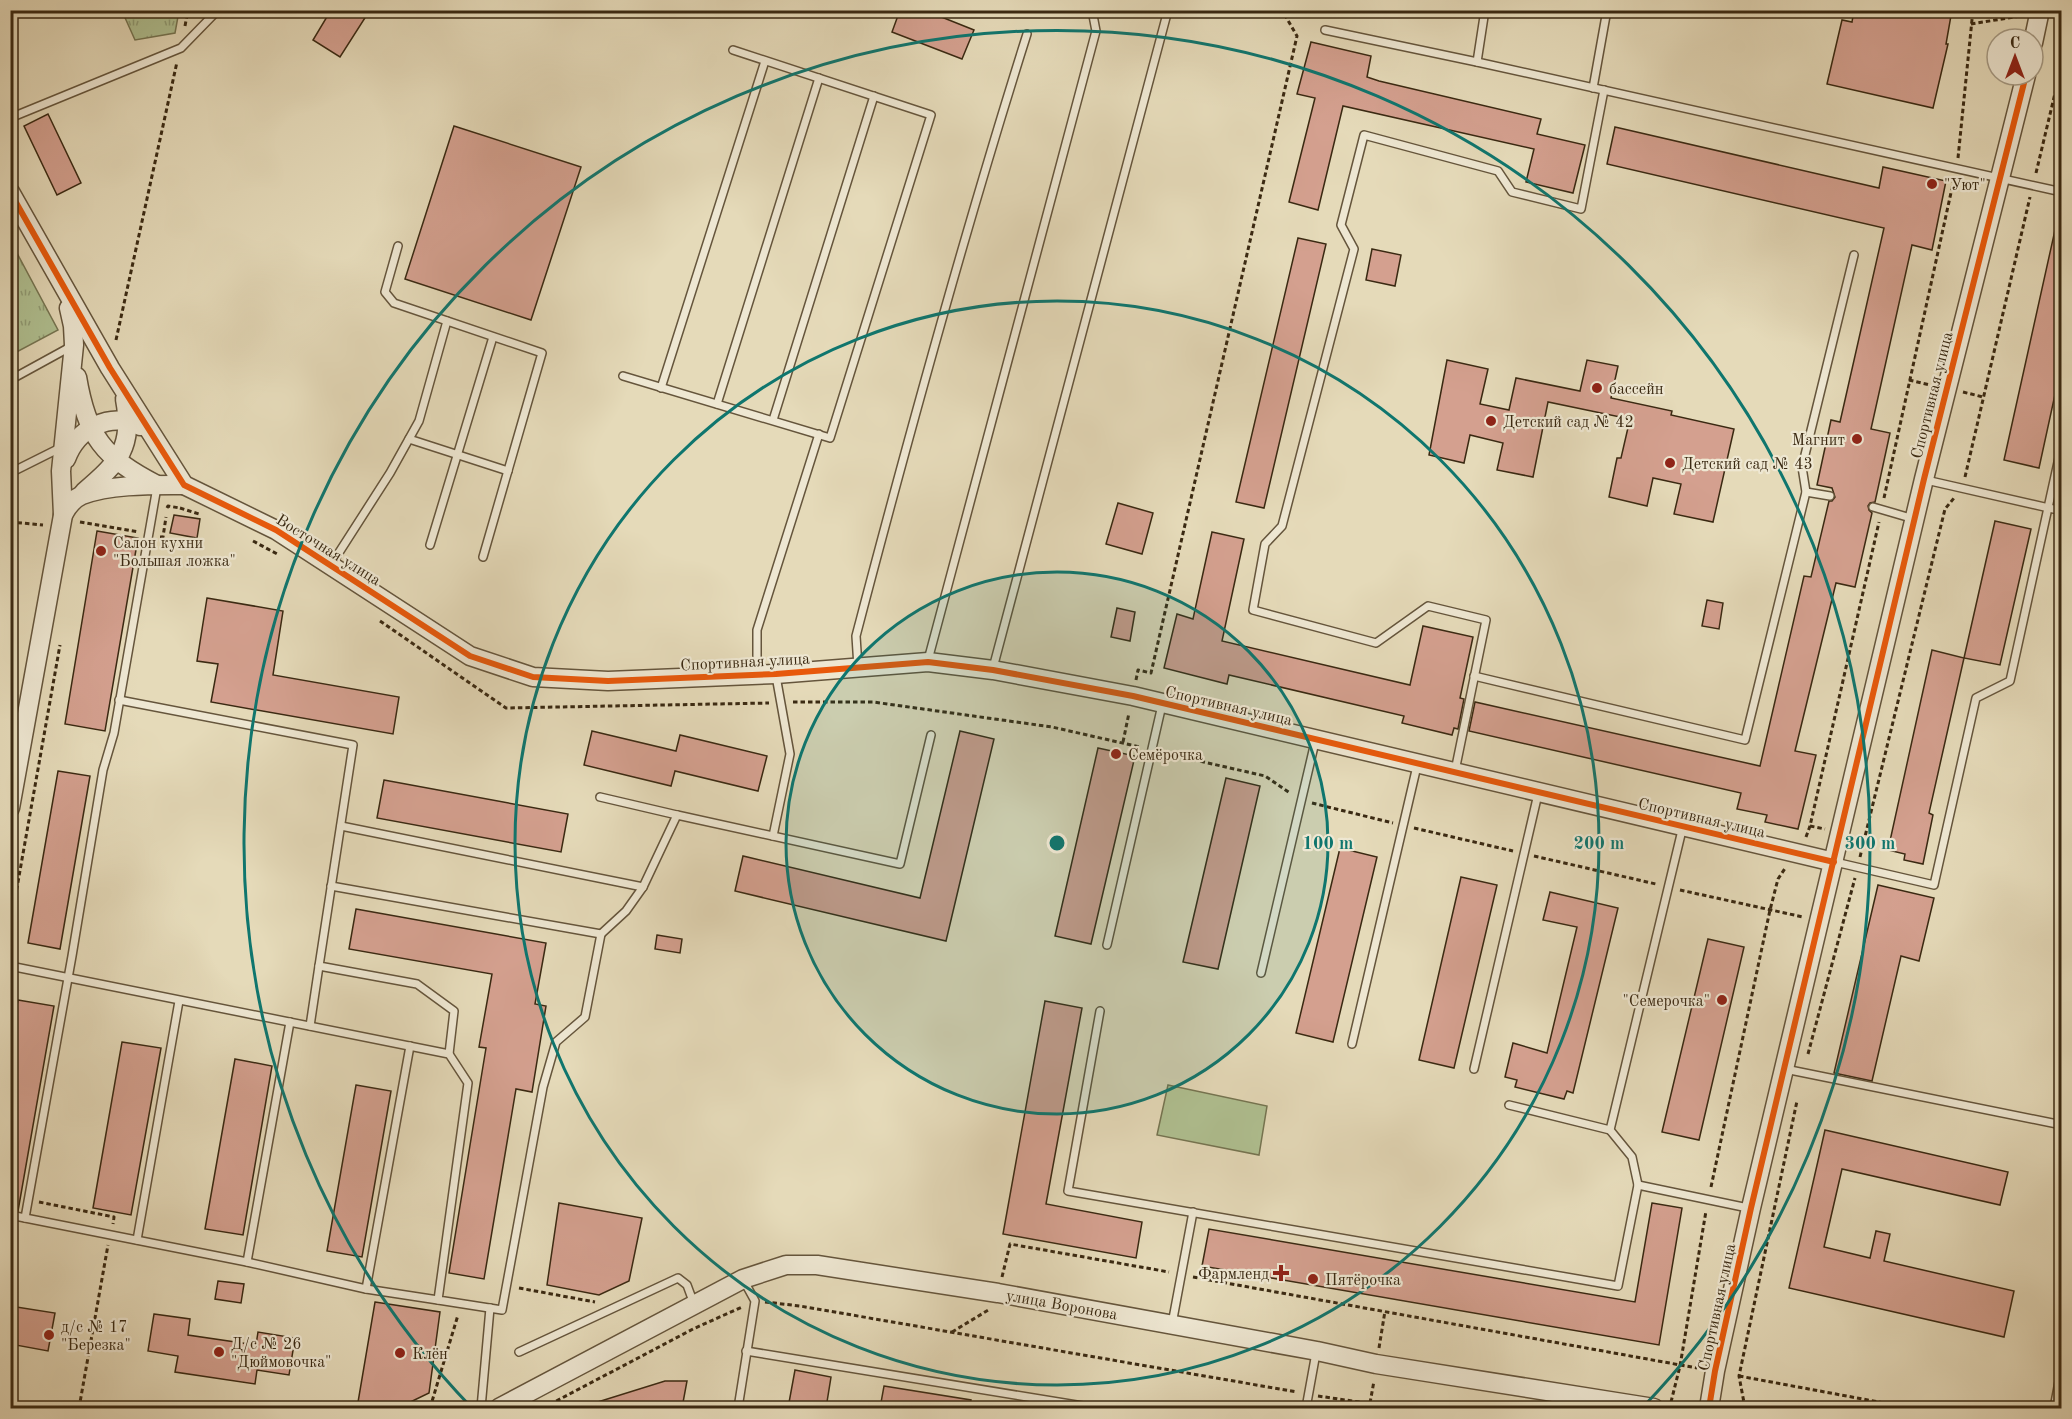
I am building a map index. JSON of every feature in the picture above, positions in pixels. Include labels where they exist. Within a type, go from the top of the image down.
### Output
[{"type":"street","points":[[2037,27],[2040,12]]},
{"type":"street","name":"Спортивная улица","points":[[1709,1408],[1751,1208],[1794,1071],[1834,862],[1914,519],[2023,87]]},
{"type":"street","points":[[10,192],[110,368],[184,485]]},
{"type":"street","points":[[63,287],[73,326],[81,400],[90,428],[100,444],[117,460],[157,485]]},
{"type":"street","points":[[10,808],[63,514],[61,471],[74,350]]},
{"type":"street","points":[[63,514],[68,506],[102,477],[117,460],[127,442],[129,422],[125,400],[110,368]]},
{"type":"street","points":[[61,471],[70,449],[90,428],[101,423],[114,420],[129,422],[151,434]]},
{"type":"street","points":[[80,496],[105,490],[184,485]]},
{"type":"street","name":"Восточная улица","points":[[184,485],[276,530],[470,656],[533,677],[608,681]]},
{"type":"street","name":"Спортивная улица","points":[[608,681],[776,674],[928,662],[993,670],[1133,696],[1834,862]]},
{"type":"street","name":"улица Воронова","points":[[499,1408],[743,1279],[786,1265],[817,1265],[998,1293],[1317,1351],[1376,1364],[1653,1408]]},
{"type":"lane","points":[[10,118],[181,48],[218,10]]},
{"type":"lane","points":[[928,662],[1096,31],[1092,10]]},
{"type":"lane","points":[[993,670],[1168,10]]},
{"type":"lane","points":[[1477,62],[1485,10]]},
{"type":"lane","points":[[1593,88],[1607,10]]},
{"type":"lane","points":[[1326,30],[2061,192]]},
{"type":"lane","points":[[858,667],[856,636],[904,453],[990,153],[1027,34]]},
{"type":"lane","points":[[623,376],[831,438],[931,115],[733,50]]},
{"type":"lane","points":[[661,387],[765,61]]},
{"type":"lane","points":[[717,404],[819,78]]},
{"type":"lane","points":[[1454,772],[1486,620],[1428,606],[1376,643],[1253,610],[1266,544],[1282,526],[1354,249],[1341,225],[1364,135],[1498,171],[1512,192],[1581,209],[1604,90]]},
{"type":"lane","points":[[773,420],[874,96]]},
{"type":"lane","points":[[398,246],[385,292],[394,303],[542,353],[483,557]]},
{"type":"lane","points":[[1474,676],[1745,740],[1806,492],[1802,467],[1854,255]]},
{"type":"lane","points":[[331,565],[390,473],[419,421],[447,321]]},
{"type":"lane","points":[[430,545],[493,336]]},
{"type":"lane","points":[[10,380],[74,350]]},
{"type":"lane","points":[[757,675],[757,630],[819,434]]},
{"type":"lane","points":[[409,438],[508,471]]},
{"type":"lane","points":[[1834,862],[1934,885],[1976,698],[2010,681],[2061,444]]},
{"type":"lane","points":[[10,473],[63,446]]},
{"type":"lane","points":[[1924,479],[2061,511]]},
{"type":"lane","points":[[25,1218],[103,771],[114,733],[157,485]]},
{"type":"lane","points":[[1806,492],[1830,496]]},
{"type":"lane","points":[[1874,507],[1914,519]]},
{"type":"lane","points":[[772,836],[789,754],[776,674]]},
{"type":"lane","points":[[119,700],[353,745],[310,1026]]},
{"type":"lane","points":[[1107,945],[1162,703]]},
{"type":"lane","points":[[600,797],[900,864],[931,735]]},
{"type":"lane","points":[[1261,973],[1316,739]]},
{"type":"lane","points":[[1352,1044],[1417,763]]},
{"type":"lane","points":[[1474,1069],[1538,792]]},
{"type":"lane","points":[[10,1215],[247,1262],[366,1289],[502,1310],[543,1087],[556,1042],[585,1017],[601,934],[626,911],[643,887],[677,815]]},
{"type":"lane","points":[[341,826],[643,887]]},
{"type":"lane","points":[[1610,1130],[1683,826]]},
{"type":"lane","points":[[332,886],[601,934]]},
{"type":"lane","points":[[10,966],[449,1054]]},
{"type":"lane","points":[[319,966],[417,984],[454,1011],[449,1054],[468,1083],[438,1300]]},
{"type":"lane","points":[[137,1240],[179,1001]]},
{"type":"lane","points":[[1100,1011],[1068,1191],[1618,1286],[1638,1185],[1632,1157],[1610,1130],[1509,1105]]},
{"type":"lane","points":[[247,1262],[290,1022]]},
{"type":"lane","points":[[366,1289],[410,1046]]},
{"type":"lane","points":[[1794,1071],[2061,1125]]},
{"type":"lane","points":[[1638,1185],[1751,1208]]},
{"type":"lane","points":[[1172,1324],[1193,1212]]},
{"type":"lane","points":[[519,1352],[678,1278],[687,1285],[694,1304]]},
{"type":"lane","points":[[738,1408],[755,1301],[743,1279]]},
{"type":"lane","points":[[481,1408],[490,1308]]},
{"type":"lane","points":[[746,1351],[1095,1408]]},
{"type":"lane","points":[[1306,1408],[1317,1351]]},
{"type":"lane","points":[[2054,1408],[2061,1366]]},
{"type":"path","points":[[114,348],[188,10]]},
{"type":"path","points":[[1123,742],[1138,670],[1151,673],[1297,36],[1282,10]]},
{"type":"path","points":[[1669,1408],[1680,1366],[1708,1200],[1770,910],[1778,879],[1809,832],[1957,168],[1973,10]]},
{"type":"path","points":[[1971,24],[2040,12]]},
{"type":"path","points":[[1745,1408],[1739,1376],[1794,1071],[1858,868],[1945,509],[1963,488],[2061,64]]},
{"type":"path","points":[[80,530],[80,522],[163,537],[168,506],[207,517]]},
{"type":"path","points":[[245,536],[284,558]]},
{"type":"path","points":[[371,615],[506,708],[873,702],[1052,727],[1265,776],[1302,801],[1770,910]]},
{"type":"path","points":[[28,1200],[114,1217],[79,1408]]},
{"type":"path","points":[[952,1332],[997,1305],[1010,1244],[1911,1408]]},
{"type":"path","points":[[543,1408],[693,1329],[755,1301],[800,1306],[1400,1408]]},
{"type":"path","points":[[430,1408],[462,1304]]},
{"type":"green space","points":[[122,11],[179,11],[175,33],[135,40]]},
{"type":"green space","points":[[10,240],[58,330],[11,355],[10,355]]},
{"type":"green space","points":[[1168,1085],[1267,1106],[1259,1155],[1157,1135]]},
{"type":"building","points":[[331,10],[370,10],[340,57],[313,40]]},
{"type":"building","points":[[900,10],[924,10],[974,30],[962,59],[892,32]]},
{"type":"building","points":[[1854,10],[1952,10],[1946,44],[1948,44],[1933,108],[1827,84],[1842,20],[1852,22]]},
{"type":"building","points":[[1311,42],[1371,56],[1367,77],[1541,119],[1537,134],[1585,145],[1573,193],[1526,182],[1534,149],[1343,106],[1318,210],[1289,202],[1315,98],[1297,94]]},
{"type":"building","points":[[48,114],[81,183],[57,195],[24,126]]},
{"type":"building","points":[[454,126],[581,167],[531,320],[405,279]]},
{"type":"building","points":[[1615,127],[1879,188],[1883,167],[1946,181],[1932,250],[1912,245],[1871,429],[1890,433],[1875,502],[1868,506],[1872,513],[1855,587],[1836,583],[1795,751],[1816,755],[1798,829],[1765,822],[1767,815],[1737,809],[1741,793],[1469,731],[1475,702],[1760,766],[1804,576],[1811,577],[1829,501],[1835,497],[1832,488],[1817,485],[1831,420],[1840,422],[1884,228],[1607,164]]},
{"type":"building","points":[[2055,230],[2061,231],[2061,367],[2039,468],[2004,460]]},
{"type":"building","points":[[1298,238],[1326,244],[1264,508],[1236,502]]},
{"type":"building","points":[[1372,249],[1401,255],[1395,286],[1366,280]]},
{"type":"building","points":[[1447,360],[1488,369],[1480,404],[1509,410],[1516,378],[1580,391],[1587,360],[1618,366],[1611,398],[1672,411],[1671,415],[1734,429],[1713,522],[1674,514],[1681,484],[1653,478],[1647,506],[1609,497],[1617,458],[1621,458],[1630,419],[1548,402],[1533,477],[1497,470],[1503,443],[1470,435],[1464,463],[1429,455]]},
{"type":"building","points":[[1118,503],[1153,513],[1142,554],[1106,544]]},
{"type":"building","points":[[174,515],[200,519],[197,538],[170,533]]},
{"type":"building","points":[[1995,521],[2031,529],[2000,665],[1964,658]]},
{"type":"building","points":[[97,531],[138,538],[105,731],[65,724]]},
{"type":"building","points":[[1212,532],[1244,539],[1222,641],[1410,685],[1423,626],[1473,637],[1460,698],[1464,699],[1458,729],[1454,728],[1452,735],[1402,723],[1404,716],[1229,675],[1227,684],[1164,668],[1177,614],[1193,619]]},
{"type":"building","points":[[207,598],[283,611],[273,675],[399,697],[393,734],[211,702],[218,664],[197,661]]},
{"type":"building","points":[[1707,600],[1723,603],[1719,629],[1702,626]]},
{"type":"building","points":[[1117,608],[1135,612],[1130,641],[1111,637]]},
{"type":"building","points":[[1932,650],[1964,658],[1929,813],[1933,815],[1923,864],[1904,860],[1905,854],[1888,850]]},
{"type":"building","points":[[592,731],[676,751],[680,735],[767,756],[758,791],[675,771],[671,786],[584,765]]},
{"type":"building","points":[[960,731],[994,739],[946,941],[735,891],[743,856],[920,898]]},
{"type":"building","points":[[1098,748],[1135,756],[1091,944],[1055,936]]},
{"type":"building","points":[[58,771],[90,776],[60,949],[28,943]]},
{"type":"building","points":[[1226,778],[1260,786],[1218,969],[1183,962]]},
{"type":"building","points":[[384,780],[568,814],[561,852],[377,818]]},
{"type":"building","points":[[1340,848],[1377,857],[1333,1042],[1296,1033]]},
{"type":"building","points":[[1461,877],[1497,885],[1454,1068],[1419,1060]]},
{"type":"building","points":[[1878,885],[1934,898],[1919,961],[1901,956],[1872,1081],[1834,1073]]},
{"type":"building","points":[[1550,892],[1618,908],[1573,1093],[1567,1091],[1564,1099],[1515,1087],[1517,1080],[1505,1077],[1513,1043],[1547,1053],[1577,927],[1543,920]]},
{"type":"building","points":[[356,909],[546,943],[535,1004],[546,1006],[532,1092],[516,1089],[484,1279],[449,1273],[486,1048],[479,1047],[492,974],[349,949]]},
{"type":"building","points":[[657,935],[682,939],[680,953],[655,949]]},
{"type":"building","points":[[1708,939],[1744,947],[1699,1140],[1662,1132]]},
{"type":"building","points":[[18,1000],[54,1006],[18,1211],[10,1209],[10,1025],[13,1026]]},
{"type":"building","points":[[1045,1001],[1082,1008],[1046,1204],[1142,1222],[1136,1258],[1003,1234]]},
{"type":"building","points":[[122,1042],[161,1048],[131,1215],[93,1208]]},
{"type":"building","points":[[235,1059],[272,1066],[243,1235],[205,1229]]},
{"type":"building","points":[[356,1085],[391,1091],[362,1257],[327,1251]]},
{"type":"building","points":[[1825,1130],[2008,1172],[2000,1205],[1842,1169],[1824,1247],[1870,1258],[1876,1231],[1890,1234],[1884,1261],[2014,1291],[2004,1337],[1789,1288]]},
{"type":"building","points":[[559,1203],[642,1218],[629,1281],[599,1295],[547,1285]]},
{"type":"building","points":[[1652,1203],[1682,1208],[1659,1345],[1202,1266],[1209,1229],[1635,1302]]},
{"type":"building","points":[[218,1281],[244,1284],[241,1303],[215,1299]]},
{"type":"building","name":"Клён","points":[[375,1302],[440,1312],[429,1393],[398,1408],[357,1408]]},
{"type":"building","points":[[10,1306],[55,1313],[48,1351],[10,1344]]},
{"type":"building","points":[[154,1314],[190,1319],[188,1335],[256,1345],[258,1332],[295,1338],[289,1375],[257,1370],[255,1384],[175,1372],[178,1356],[148,1351]]},
{"type":"building","points":[[795,1370],[831,1377],[826,1408],[788,1408]]},
{"type":"building","points":[[665,1381],[687,1381],[682,1408],[589,1408],[588,1405]]},
{"type":"building","points":[[884,1386],[971,1400],[970,1408],[880,1408]]},
{"type":"cycle path","points":[[1709,1408],[1751,1208],[1924,479],[2023,87]]},
{"type":"cycle path","points":[[10,192],[110,368],[184,485],[276,530],[470,656],[533,677],[608,681],[776,674],[928,662],[993,670],[1133,696],[1834,862]]},
{"type":"place","name":"\"Уют\"","points":[[1932,184]]},
{"type":"place","name":"бассейн","points":[[1597,388]]},
{"type":"place","name":"Детский сад № 42","points":[[1491,421]]},
{"type":"place","name":"Магнит","points":[[1857,439]]},
{"type":"place","name":"Детский сад № 43","points":[[1670,463]]},
{"type":"place","name":"Салон кухни \"Большая ложка\"","points":[[101,551]]},
{"type":"place","name":"Семёрочка","points":[[1116,754]]},
{"type":"place","name":"\"Семерочка\"","points":[[1722,1000]]},
{"type":"place","name":"Фармленд","points":[[1281,1273]]},
{"type":"place","name":"Пятёрочка","points":[[1313,1279]]},
{"type":"place","name":"д/с № 17 \"Березка\"","points":[[49,1335]]},
{"type":"place","name":"Д/с № 26 \"Дюймовочка\"","points":[[219,1352]]},
{"type":"place","name":"Клён","points":[[400,1353]]}]
